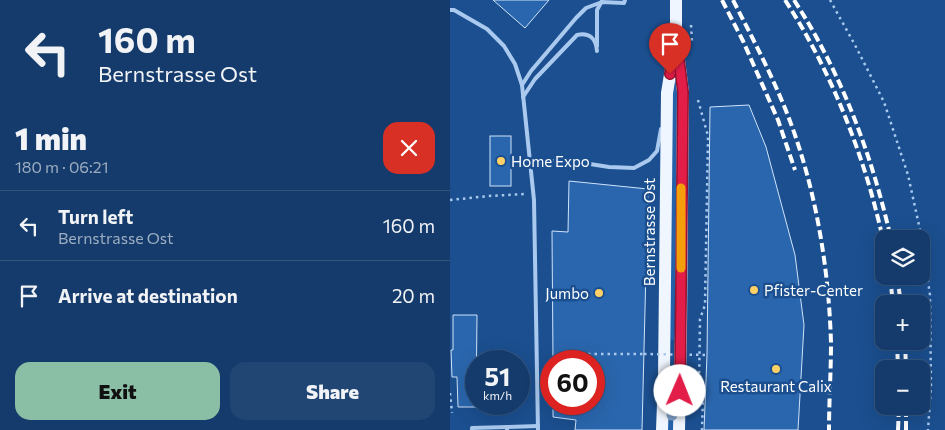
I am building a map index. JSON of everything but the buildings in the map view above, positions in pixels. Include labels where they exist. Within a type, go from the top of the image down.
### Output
[{"type":"main road","name":"Bernstrasse Ost","points":[[676,0],[676,35],[683,92],[679,430]]},
{"type":"main road","name":"Bernstrasse Ost","points":[[662,430],[667,93],[676,35]]},
{"type":"lane","points":[[522,84],[586,8],[601,1],[625,1]]},
{"type":"lane","points":[[523,97],[536,79],[577,35],[589,34],[594,40],[597,49],[597,10],[601,1]]},
{"type":"lane","points":[[450,10],[454,10],[487,29],[504,46],[515,64],[522,84],[534,194],[538,428],[472,428],[472,430]]},
{"type":"lane","points":[[530,161],[571,160],[610,167],[634,168],[649,160],[657,151],[667,108]]},
{"type":"path","points":[[830,0],[856,45],[884,102],[908,175],[922,239],[930,295],[931,386],[928,430]]},
{"type":"path","points":[[702,430],[703,397],[699,390],[700,319],[705,305],[708,136]]},
{"type":"path","points":[[450,200],[534,194]]},
{"type":"path","points":[[605,354],[707,356]]},
{"type":"path","points":[[450,393],[452,413]]},
{"type":"shaded area","points":[[673,80],[678,80],[674,340],[667,339]]},
{"type":"shaded area","points":[[667,373],[675,373],[675,430],[667,430]]},
{"type":"railway","points":[[722,0],[743,41],[778,120],[795,170]]},
{"type":"railway","points":[[733,0],[767,68],[790,120],[804,163],[816,213],[825,265],[830,317],[829,430]]},
{"type":"railway","points":[[785,0],[809,40],[840,103],[867,178],[881,230]]},
{"type":"railway","points":[[794,0],[826,56],[853,115],[874,176],[889,230]]},
{"type":"railway","points":[[891,285],[892,295]]},
{"type":"railway","points":[[898,285],[900,295]]},
{"type":"railway","points":[[897,350],[898,360]]},
{"type":"railway","points":[[905,350],[906,360]]},
{"type":"railway","points":[[898,430],[899,415]]},
{"type":"railway","points":[[906,415],[906,430]]},
{"type":"slow traffic","points":[[681,188],[681,268]]},
{"type":"place","name":"Home Expo","points":[[501,161]]},
{"type":"place","name":"Pfister-Center","points":[[754,290]]},
{"type":"place","name":"Jumbo","points":[[599,293]]},
{"type":"place","name":"Restaurant Calix","points":[[776,369]]},
{"type":"route","points":[[670,74],[676,35],[683,92],[680,391]]}]
